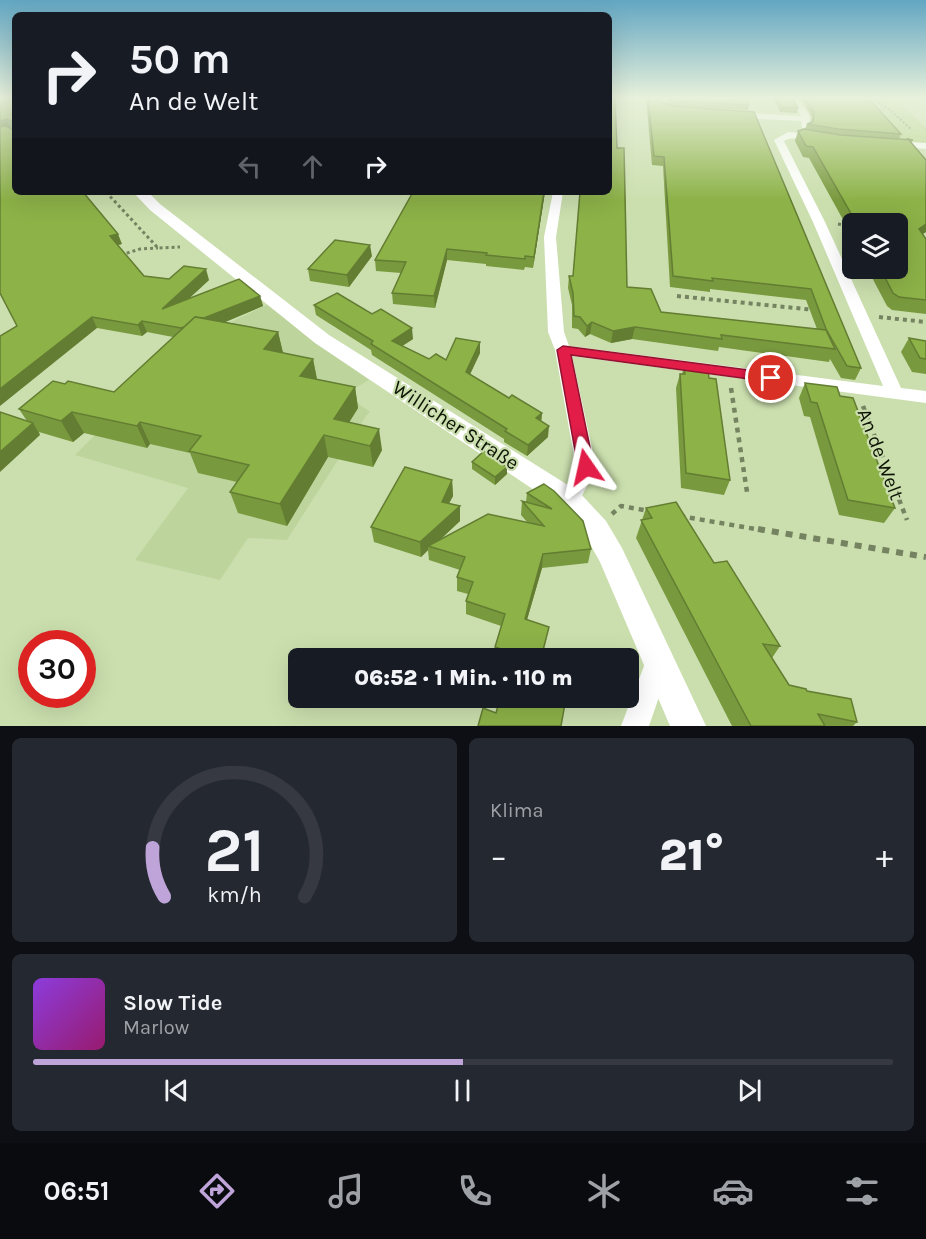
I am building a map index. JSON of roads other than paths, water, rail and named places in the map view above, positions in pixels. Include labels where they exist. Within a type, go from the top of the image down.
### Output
[{"type":"street","points":[[829,139],[809,135],[788,135],[779,140],[819,222],[895,394]]},
{"type":"street","points":[[881,143],[926,146]]},
{"type":"street","name":"Willicher Straße","points":[[144,195],[322,339],[570,500],[596,529],[612,557],[688,726]]},
{"type":"street","points":[[557,195],[550,237],[556,332],[563,350],[586,467],[570,500]]},
{"type":"street","name":"An de Welt","points":[[563,350],[926,397]]},
{"type":"street","points":[[635,726],[658,662]]}]
